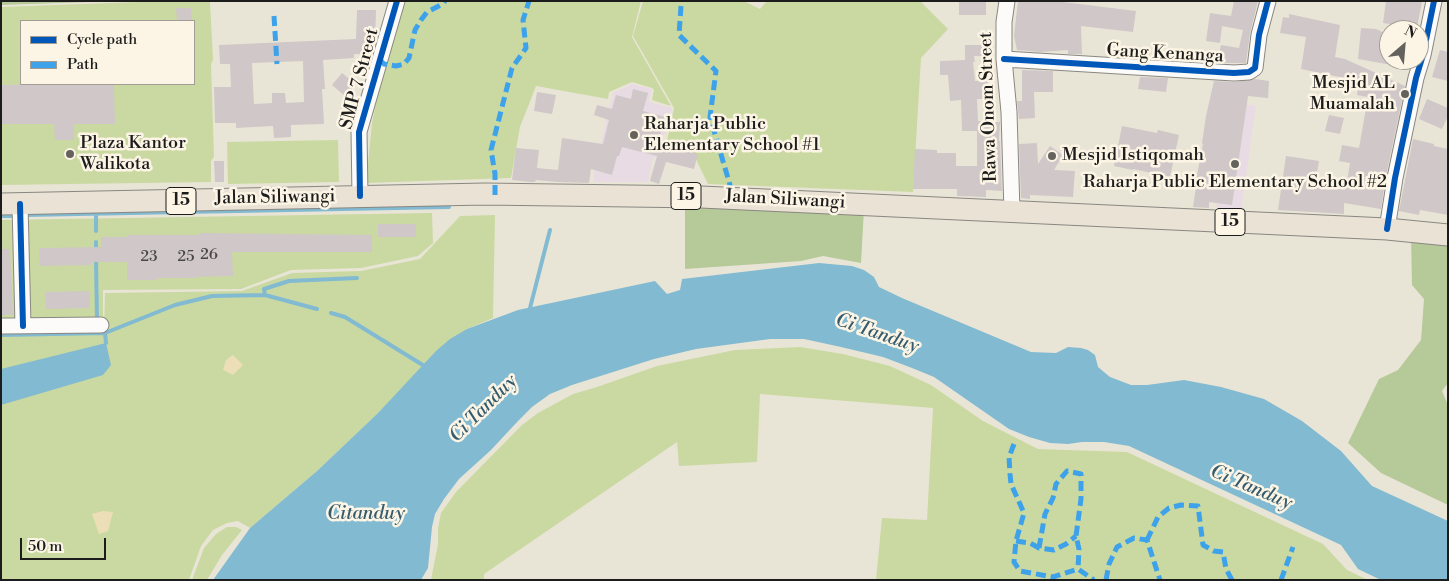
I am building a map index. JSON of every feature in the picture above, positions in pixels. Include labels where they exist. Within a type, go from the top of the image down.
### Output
[{"type":"highway","name":"Jalan Siliwangi","points":[[11,204],[495,194],[701,196],[1387,229],[1448,235]]},
{"type":"street","name":"SMP 7 Street","points":[[360,196],[359,132],[397,1]]},
{"type":"street","name":"Rawa Onom Street","points":[[1006,1],[1004,59],[1012,212]]},
{"type":"street","name":"Gang Kenanga","points":[[1004,59],[1249,72],[1255,68],[1259,35],[1268,1]]},
{"type":"street","points":[[1387,229],[1394,178],[1416,78],[1424,55],[1434,1]]},
{"type":"street","points":[[11,204],[23,326]]},
{"type":"street","points":[[1,326],[101,325]]},
{"type":"shaded area","name":"Raharja Public Elementary School #1","points":[[632,84],[652,89],[649,102],[672,108],[666,133],[661,136],[656,157],[653,158],[648,182],[594,182],[594,172],[613,93]]},
{"type":"shaded area","name":"Raharja Public Elementary School #2","points":[[1231,102],[1256,106],[1241,211],[1216,207]]},
{"type":"green space","points":[[1,1],[120,1],[1,5]]},
{"type":"green space","points":[[210,1],[214,157],[211,161],[211,182],[1,185],[1,7]]},
{"type":"green space","points":[[405,1],[641,1],[632,37],[671,106],[652,100],[654,90],[652,88],[632,82],[609,92],[608,99],[536,86],[520,127],[511,178],[366,183],[372,123],[388,39]]},
{"type":"green space","points":[[643,1],[744,1],[760,9],[767,1],[920,1],[948,29],[921,58],[913,192],[708,184],[691,149],[667,141],[674,108],[633,36]]},
{"type":"green space","points":[[338,140],[339,182],[228,184],[227,142]]},
{"type":"green space","points":[[685,203],[864,209],[861,263],[823,256],[801,261],[685,269]]},
{"type":"green space","points":[[432,213],[433,243],[418,256],[361,268],[291,270],[241,289],[103,290],[103,331],[1,334],[1,220]]},
{"type":"green space","points":[[495,215],[493,318],[467,329],[407,383],[317,471],[250,528],[238,521],[227,523],[213,530],[201,546],[189,580],[1,580],[1,335],[104,333],[105,293],[242,291],[292,273],[361,271],[420,259],[460,216]]},
{"type":"green space","points":[[1411,237],[1448,240],[1448,383],[1442,391],[1448,405],[1448,505],[1381,473],[1348,443],[1379,379],[1398,370],[1421,340],[1424,299],[1412,285]]},
{"type":"green space","points":[[800,347],[843,354],[890,366],[931,385],[983,421],[1038,449],[1127,452],[1323,544],[1347,570],[1368,580],[876,580],[882,518],[927,520],[933,408],[760,394],[757,462],[679,466],[677,442],[484,574],[484,580],[431,580],[438,544],[438,528],[441,513],[456,492],[522,425],[538,413],[573,394],[657,366],[735,350]]},
{"type":"green space","points":[[227,527],[236,527],[242,530],[222,555],[207,580],[192,580],[204,548],[216,534]]},
{"type":"sand","points":[[233,355],[243,365],[233,375],[223,370],[226,360]]},
{"type":"sand","points":[[103,511],[113,512],[108,531],[99,534],[92,514]]},
{"type":"water","name":"Citanduy","points":[[819,263],[852,266],[864,270],[874,277],[879,287],[1031,352],[1056,353],[1068,347],[1088,350],[1095,355],[1098,367],[1110,377],[1131,385],[1147,385],[1184,380],[1221,387],[1264,399],[1302,421],[1341,451],[1372,486],[1448,521],[1448,580],[1381,580],[1358,569],[1341,545],[1129,446],[1104,442],[1050,443],[1029,437],[1009,429],[934,377],[883,357],[804,339],[770,339],[696,349],[654,359],[572,385],[550,394],[532,407],[491,450],[459,479],[444,499],[435,514],[428,568],[421,580],[213,580],[250,528],[317,471],[378,413],[436,351],[450,339],[467,329],[518,310],[655,281],[667,294],[680,290],[682,279]]},
{"type":"water","points":[[106,343],[111,365],[103,375],[1,405],[1,369]]},
{"type":"building","points":[[959,1],[986,1],[986,15],[959,15]]},
{"type":"building","points":[[1018,1],[1055,1],[1136,11],[1133,32],[1081,26],[1082,54],[1068,54],[1068,50],[1041,52],[1017,50],[1014,36]]},
{"type":"building","points":[[1234,1],[1258,1],[1250,33],[1246,63],[1217,63],[1221,45],[1239,48],[1243,30],[1222,26],[1220,43],[1206,41],[1210,13],[1231,16]]},
{"type":"building","points":[[1386,1],[1422,1],[1418,20],[1383,20]]},
{"type":"building","points":[[176,8],[191,8],[192,20],[177,20]]},
{"type":"building","points":[[357,10],[376,10],[375,42],[372,54],[354,54],[354,58],[323,60],[325,89],[322,89],[324,124],[291,125],[291,137],[274,138],[273,126],[236,128],[236,123],[215,123],[214,87],[231,87],[230,64],[220,64],[219,45],[356,39]],"holes":[[[303,61],[304,102],[286,103],[285,93],[272,93],[272,103],[254,104],[252,63]]]},
{"type":"building","points":[[1289,14],[1340,25],[1335,57],[1345,59],[1405,86],[1381,209],[1344,203],[1344,214],[1278,210],[1286,156],[1319,161],[1316,180],[1347,182],[1350,163],[1339,161],[1342,145],[1359,148],[1368,97],[1357,95],[1359,81],[1301,69],[1306,37],[1280,33],[1283,17],[1289,18]]},
{"type":"building","points":[[1361,28],[1379,30],[1379,63],[1358,59]]},
{"type":"building","points":[[965,45],[990,45],[990,56],[974,56],[975,62],[973,62],[975,81],[988,80],[989,99],[977,99],[978,121],[1000,122],[999,141],[1002,191],[986,190],[986,197],[957,196],[957,189],[913,189],[915,149],[937,150],[937,153],[956,153],[956,166],[977,166],[977,131],[962,131],[961,100],[950,101],[948,75],[940,75],[940,61],[965,60]]},
{"type":"building","points":[[1440,50],[1448,52],[1448,81],[1432,77]]},
{"type":"building","points":[[1022,70],[1053,71],[1053,92],[1034,92],[1035,118],[1019,119],[1017,101],[1022,101]]},
{"type":"building","points":[[342,73],[357,85],[346,97],[332,85]]},
{"type":"building","points":[[1140,77],[1168,78],[1166,92],[1138,89]]},
{"type":"building","points":[[1255,79],[1269,81],[1268,98],[1248,96],[1232,205],[1209,202],[1209,208],[1193,207],[1206,116],[1214,81],[1234,82]]},
{"type":"building","points":[[1,85],[114,85],[115,124],[73,124],[74,140],[55,140],[54,124],[1,124]]},
{"type":"building","points":[[633,89],[648,93],[643,111],[665,117],[659,139],[671,142],[670,146],[698,154],[694,169],[666,162],[659,184],[650,181],[657,156],[622,147],[619,156],[617,156],[612,175],[591,169],[589,183],[512,180],[516,148],[539,150],[537,168],[558,170],[562,138],[603,144],[609,120],[594,115],[597,105],[612,109],[616,95],[631,99]]},
{"type":"building","points":[[537,92],[556,95],[552,114],[534,111]]},
{"type":"building","points":[[1427,99],[1448,108],[1448,116],[1442,129],[1419,119]]},
{"type":"building","points":[[1329,115],[1344,118],[1340,134],[1325,131]]},
{"type":"building","points":[[1122,126],[1157,133],[1158,130],[1179,135],[1170,177],[1114,166]]},
{"type":"building","points":[[1413,139],[1448,149],[1448,215],[1420,210],[1419,215],[1399,211]]},
{"type":"building","points":[[1037,143],[1038,164],[1050,146],[1063,155],[1054,170],[1075,171],[1073,197],[1030,195],[1030,199],[1021,198],[1019,144]]},
{"type":"building","points":[[214,161],[224,161],[224,182],[215,182]]},
{"type":"building","points":[[378,224],[416,224],[416,237],[378,237]]},
{"type":"building","points":[[200,233],[372,235],[372,252],[232,252],[233,276],[157,278],[157,280],[127,280],[127,262],[91,262],[91,265],[40,266],[39,248],[101,247],[101,237],[200,235]]},
{"type":"building","points":[[1,249],[10,249],[13,315],[1,315]]},
{"type":"building","points":[[90,291],[90,308],[46,309],[45,292]]},
{"type":"waterway","points":[[25,215],[449,207]]},
{"type":"waterway","points":[[96,214],[96,231]]},
{"type":"waterway","points":[[1,216],[16,216]]},
{"type":"waterway","points":[[530,312],[550,230]]},
{"type":"waterway","points":[[96,242],[96,252]]},
{"type":"waterway","points":[[96,259],[97,322]]},
{"type":"waterway","points":[[265,295],[264,289],[289,281],[357,278]]},
{"type":"waterway","points":[[1,335],[105,333],[175,305],[212,296],[265,295],[317,309]]},
{"type":"waterway","points":[[331,313],[345,317],[426,367]]},
{"type":"waterway","points":[[105,333],[106,343]]},
{"type":"marked path","points":[[379,59],[384,64],[396,66],[404,64],[409,58],[415,30],[421,20],[427,12],[443,4],[445,1]]},
{"type":"marked path","points":[[495,195],[495,174],[491,150],[512,68],[526,48],[523,20],[529,1]]},
{"type":"marked path","points":[[681,6],[679,35],[716,71],[710,117],[730,185],[729,198]]},
{"type":"marked path","points":[[274,16],[277,64]]},
{"type":"marked path","points":[[1014,444],[1009,457],[1011,484],[1024,513],[1016,541],[1014,562],[1020,571],[1053,577],[1078,569],[1094,580]]},
{"type":"marked path","points":[[1039,548],[1045,514],[1053,498],[1056,484],[1067,471],[1081,474],[1081,499],[1076,536],[1079,549],[1078,569]]},
{"type":"marked path","points":[[1147,540],[1158,517],[1169,508],[1181,505],[1198,506],[1203,545],[1214,551],[1223,552],[1226,569],[1232,580]]},
{"type":"marked path","points":[[1016,541],[1030,543],[1039,548],[1054,550],[1076,536]]},
{"type":"marked path","points":[[1106,580],[1109,564],[1117,547],[1134,538],[1147,540],[1160,580]]},
{"type":"marked path","points":[[1281,580],[1293,547]]},
{"type":"cycle path","points":[[360,196],[359,132],[397,1]]},
{"type":"cycle path","points":[[1004,59],[1234,73],[1249,72],[1255,68],[1259,35],[1268,1]]},
{"type":"cycle path","points":[[1387,229],[1395,178],[1434,1]]},
{"type":"cycle path","points":[[20,204],[23,326]]},
{"type":"place","name":"Mesjid AL Muamalah","points":[[1405,94]]},
{"type":"place","name":"Raharja Public Elementary School #1","points":[[634,135]]},
{"type":"place","name":"Plaza Kantor Walikota","points":[[70,154]]},
{"type":"place","name":"Mesjid Istiqomah","points":[[1052,156]]},
{"type":"place","name":"Raharja Public Elementary School #2","points":[[1235,164]]},
{"type":"water label","name":"Ci Tanduy","points":[[877,334]]},
{"type":"water label","name":"Ci Tanduy","points":[[484,409]]},
{"type":"water label","name":"Ci Tanduy","points":[[1251,488]]}]
